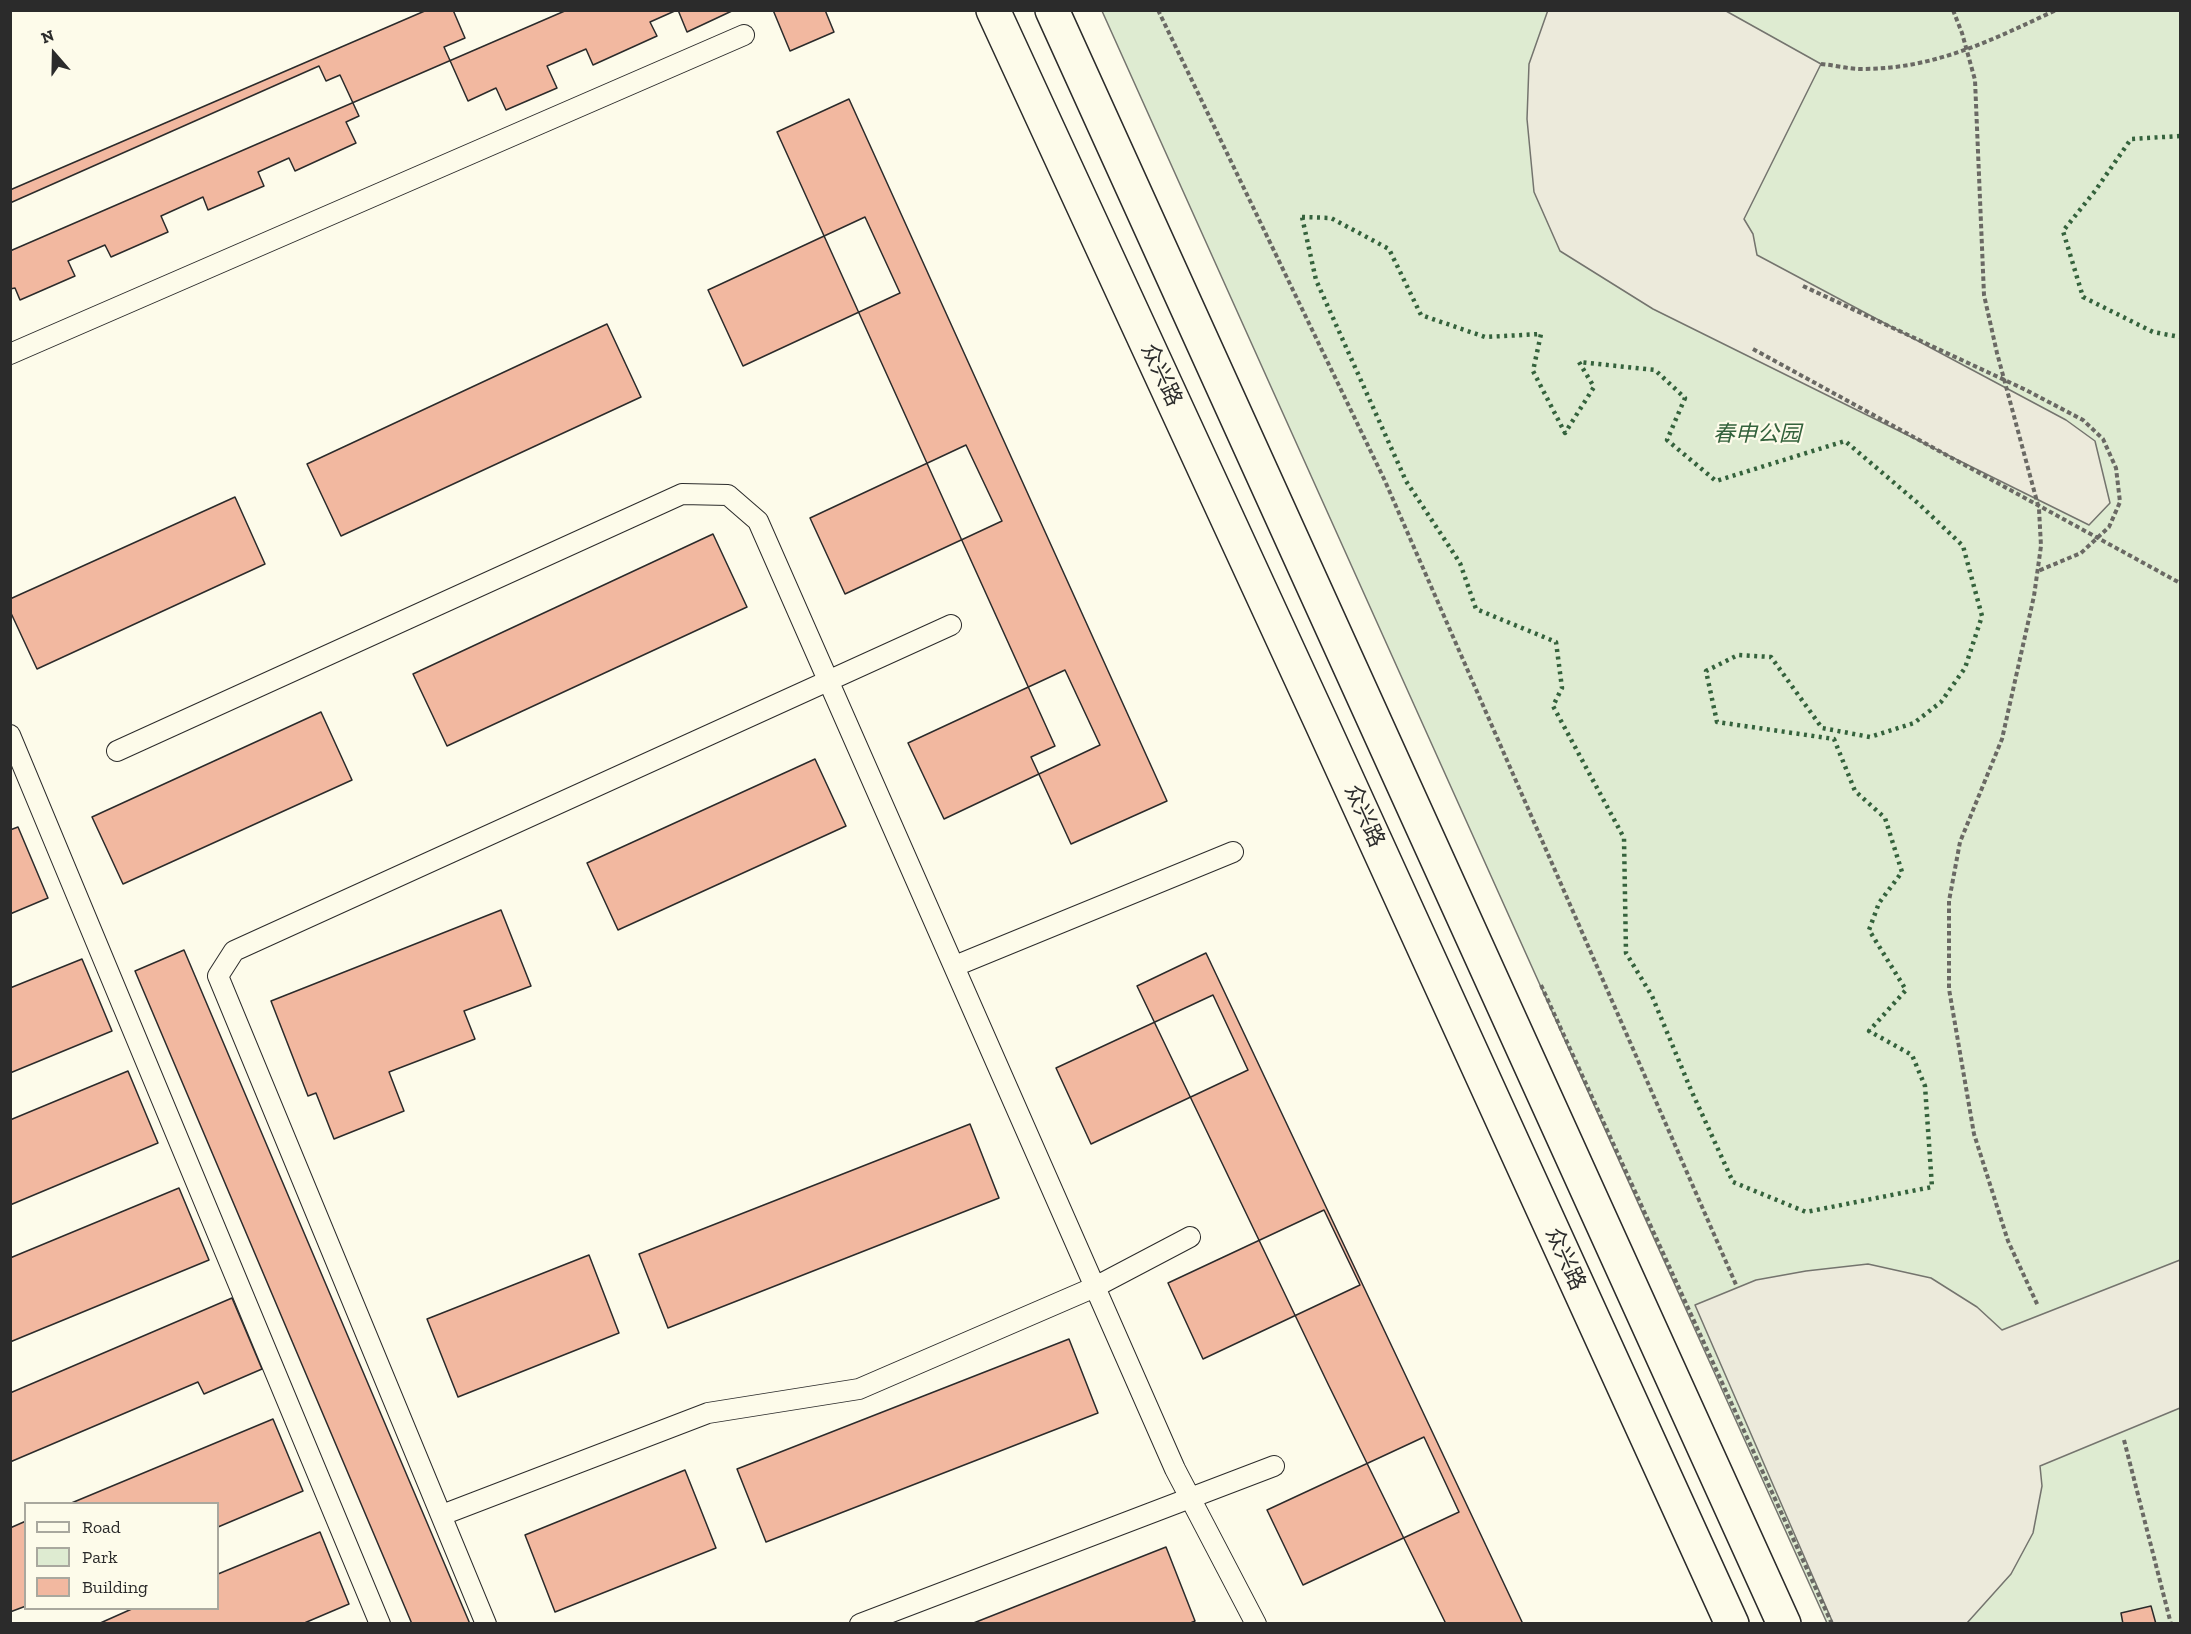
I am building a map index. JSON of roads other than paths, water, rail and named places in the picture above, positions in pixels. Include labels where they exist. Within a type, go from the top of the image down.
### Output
[{"type":"street","name":"众兴路","points":[[993,10],[1321,722],[1731,1623]]},
{"type":"street","points":[[1052,10],[1784,1623]]},
{"type":"lane","points":[[10,354],[744,34]]},
{"type":"lane","points":[[117,751],[682,495],[728,495],[758,521],[1175,1470],[1256,1623]]},
{"type":"lane","points":[[486,1623],[218,976],[234,951],[951,625]]},
{"type":"lane","points":[[10,735],[380,1623]]},
{"type":"lane","points":[[955,966],[1233,852]]},
{"type":"lane","points":[[442,1515],[708,1413],[859,1389],[1095,1287],[1190,1238]]},
{"type":"lane","points":[[860,1623],[1274,1466]]},
{"type":"park label","name":"春申公园","points":[[1757,435]]}]
